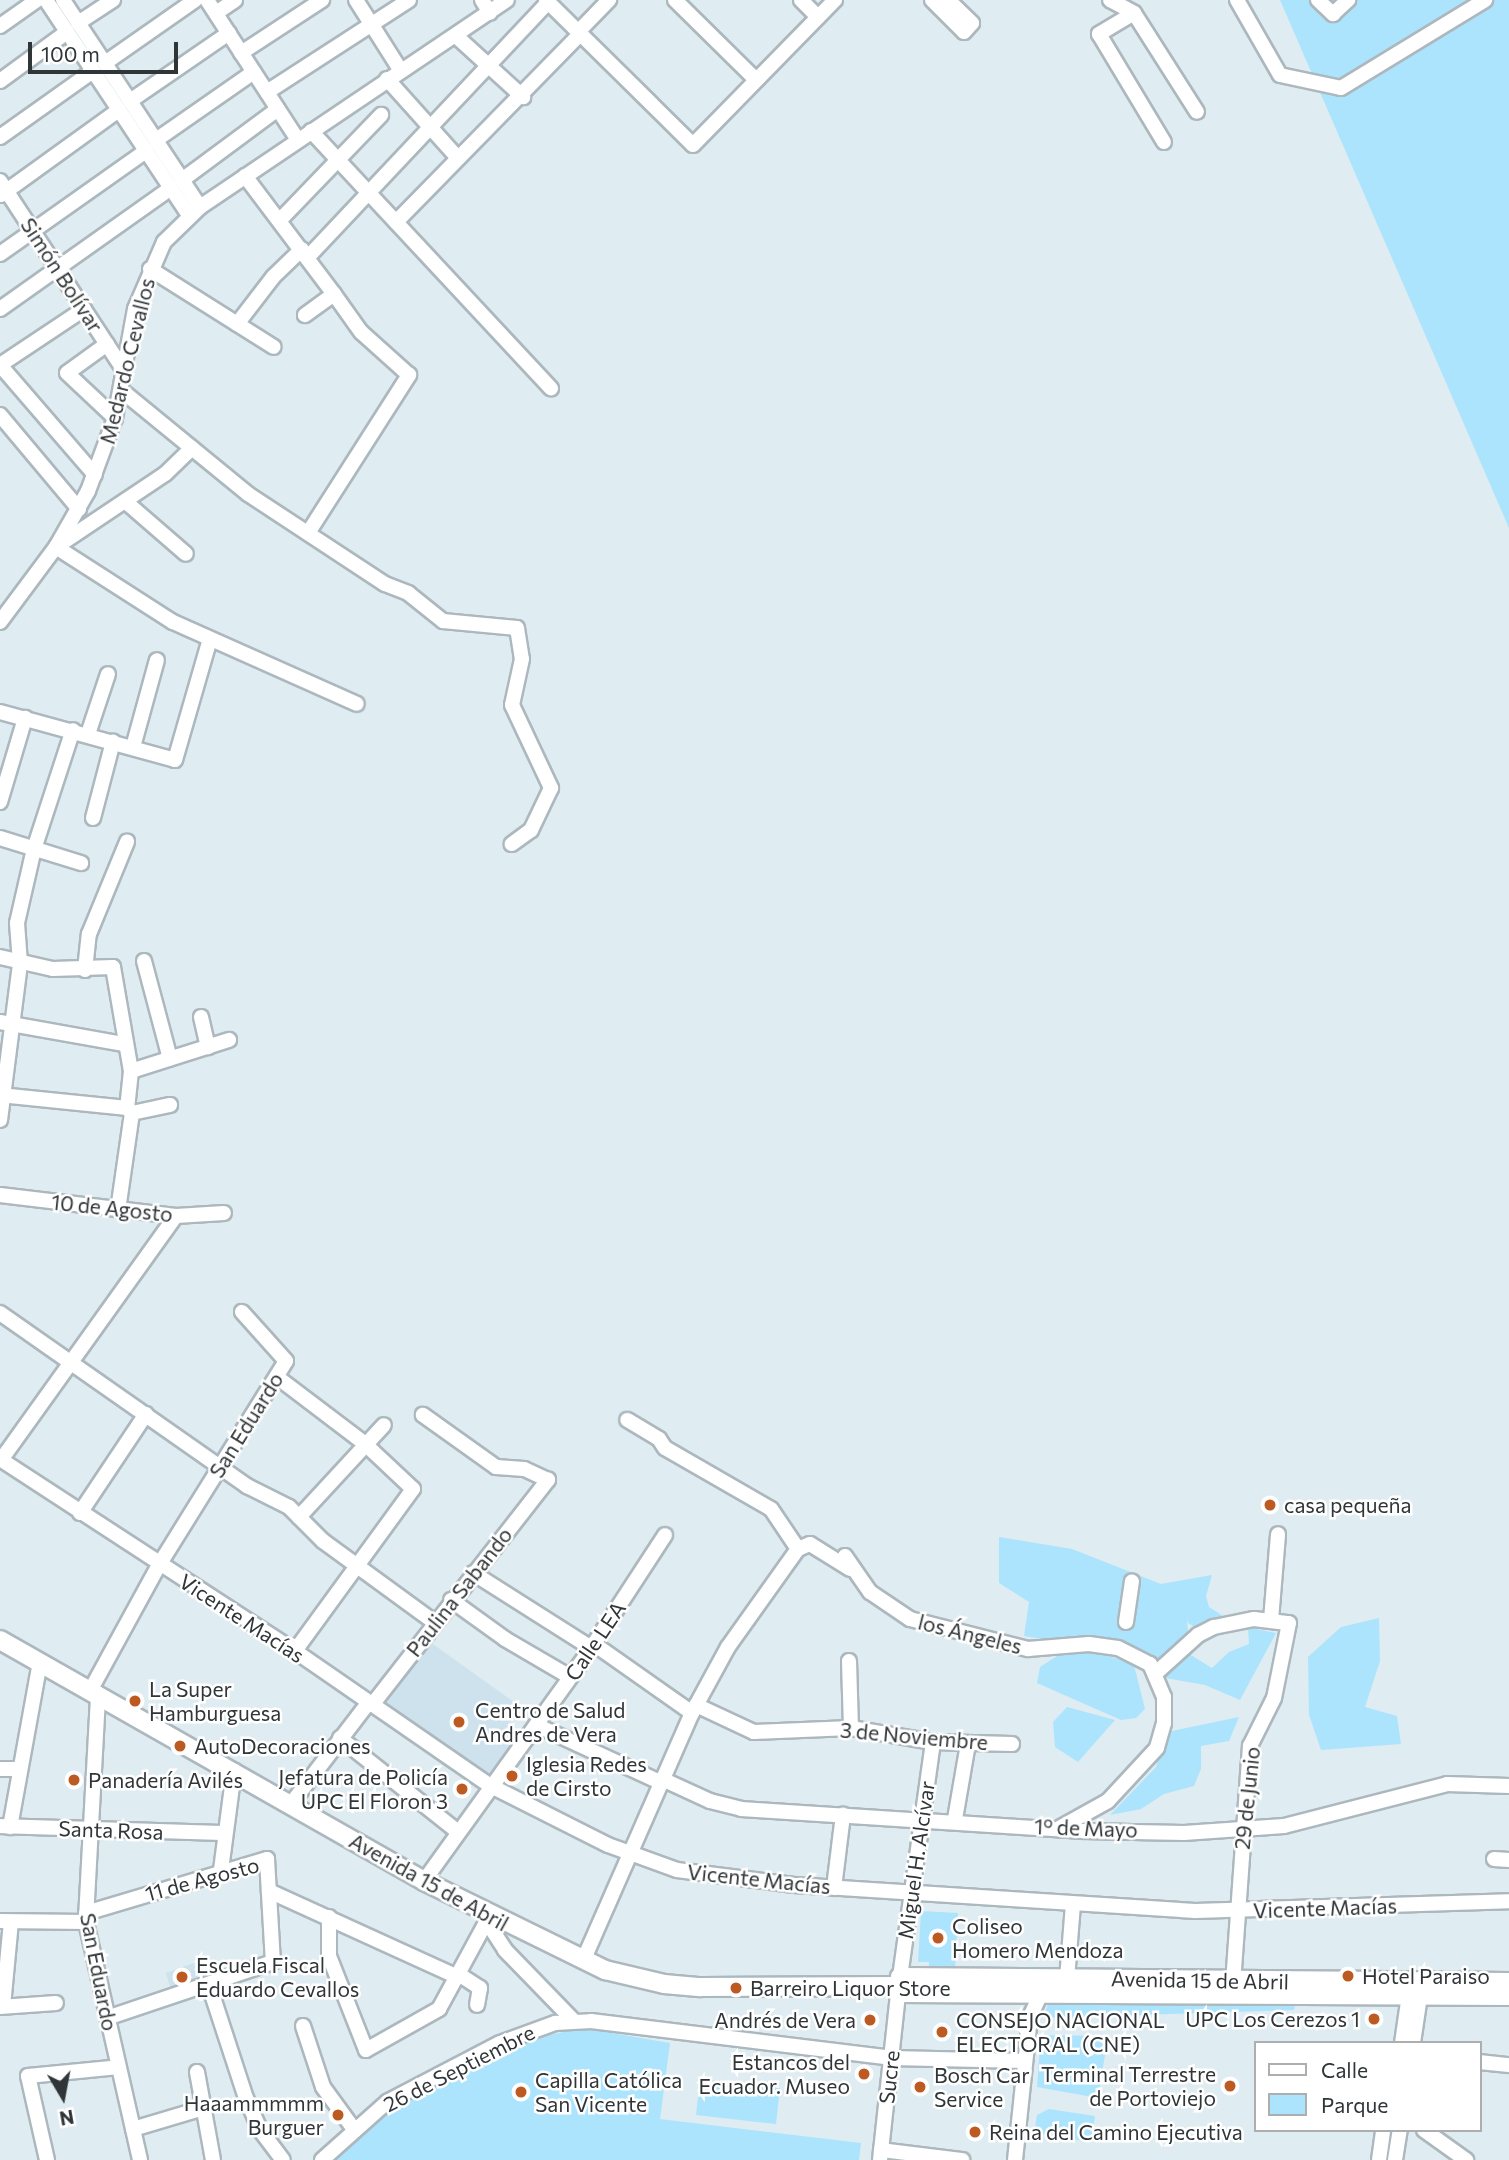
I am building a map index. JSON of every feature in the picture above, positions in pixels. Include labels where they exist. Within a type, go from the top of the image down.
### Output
[{"type":"main road","name":"Avenida 15 de Abril","points":[[0,1640],[234,1771],[488,1920],[583,1961],[664,1984],[899,1986],[1010,1993],[1509,1996]]},
{"type":"main road","name":"Avenida 15 de Abril","points":[[899,1986],[988,1977],[1509,1982]]},
{"type":"street","points":[[0,26],[37,0]]},
{"type":"street","points":[[46,0],[73,28],[194,211]]},
{"type":"street","points":[[63,0],[73,28]]},
{"type":"street","points":[[0,81],[113,0]]},
{"type":"street","points":[[0,137],[195,0]]},
{"type":"street","points":[[235,0],[211,6],[298,140]]},
{"type":"street","points":[[242,53],[322,0]]},
{"type":"street","points":[[356,0],[401,71]]},
{"type":"street","points":[[267,92],[409,0]]},
{"type":"street","points":[[482,0],[490,13]]},
{"type":"street","name":"Medardo Cevallos","points":[[0,622],[56,547],[79,509],[94,475],[115,418],[135,309],[150,269],[164,242],[194,211],[508,0]]},
{"type":"street","points":[[396,222],[458,158],[523,97],[609,0]]},
{"type":"street","points":[[675,0],[756,80]]},
{"type":"street","points":[[802,0],[818,17]]},
{"type":"street","points":[[237,324],[273,276],[305,253],[367,191],[488,67],[547,1],[693,145],[835,0]]},
{"type":"street","points":[[932,0],[964,32],[972,23],[948,0]]},
{"type":"street","points":[[1110,0],[1134,13],[1197,113]]},
{"type":"street","points":[[1237,0],[1280,75],[1341,88],[1485,0]]},
{"type":"street","points":[[1318,0],[1333,14],[1348,0]]},
{"type":"street","points":[[1134,13],[1099,34],[1164,142]]},
{"type":"street","points":[[2,189],[229,33]]},
{"type":"street","points":[[456,36],[523,97]]},
{"type":"street","points":[[0,254],[254,72]]},
{"type":"street","points":[[387,79],[458,158]]},
{"type":"street","points":[[0,309],[278,109]]},
{"type":"street","points":[[280,220],[381,115]]},
{"type":"street","points":[[311,131],[551,388]]},
{"type":"street","points":[[245,176],[305,253],[361,332],[409,374],[308,533]]},
{"type":"street","name":"Simón Bolívar","points":[[2,189],[33,231],[123,369]]},
{"type":"street","points":[[150,269],[274,348]]},
{"type":"street","points":[[304,315],[334,294]]},
{"type":"street","points":[[84,309],[0,365],[94,475]]},
{"type":"street","points":[[107,344],[67,373],[115,418]]},
{"type":"street","points":[[121,390],[248,494],[385,584],[408,593],[443,621],[517,628],[522,659],[512,705],[551,788],[531,830],[512,844]]},
{"type":"street","points":[[0,415],[79,509]]},
{"type":"street","points":[[191,447],[165,474],[56,547],[173,622],[357,704]]},
{"type":"street","points":[[126,502],[186,554]]},
{"type":"street","points":[[0,712],[175,760],[210,639]]},
{"type":"street","points":[[133,747],[157,660]]},
{"type":"street","points":[[88,734],[108,674]]},
{"type":"street","points":[[0,802],[25,718]]},
{"type":"street","points":[[0,1120],[6,1023],[20,963],[15,936],[34,849],[73,730]]},
{"type":"street","points":[[93,818],[113,742]]},
{"type":"street","points":[[0,838],[81,863]]},
{"type":"street","points":[[85,970],[89,934],[127,842]]},
{"type":"street","points":[[0,957],[20,963],[85,970],[113,967],[124,1044],[131,1071],[130,1110],[118,1210]]},
{"type":"street","points":[[144,961],[170,1059]]},
{"type":"street","points":[[201,1017],[208,1046]]},
{"type":"street","points":[[6,1023],[124,1044]]},
{"type":"street","points":[[131,1071],[229,1040]]},
{"type":"street","points":[[2,1096],[130,1110],[170,1105]]},
{"type":"street","name":"10 de Agosto","points":[[0,1195],[176,1216],[224,1213]]},
{"type":"street","points":[[0,1460],[176,1216]]},
{"type":"street","name":"San Eduardo","points":[[140,2160],[86,1917],[94,1694],[159,1565],[286,1361],[242,1312]]},
{"type":"street","points":[[1,1317],[70,1361],[219,1467],[299,1517],[355,1567],[434,1622]]},
{"type":"street","points":[[277,1377],[364,1443],[412,1489],[295,1651]]},
{"type":"street","points":[[80,1513],[146,1414]]},
{"type":"street","name":"Paulina Sabando","points":[[291,1804],[340,1738],[371,1703],[548,1480],[524,1469],[496,1467],[423,1415]]},
{"type":"street","points":[[628,1420],[659,1439],[665,1448],[771,1509],[797,1548]]},
{"type":"street","points":[[299,1517],[364,1443],[384,1425]]},
{"type":"street","name":"Vicente Macías","points":[[0,1460],[295,1651],[491,1786],[630,1855],[709,1876],[834,1888],[1073,1904],[1236,1912],[1509,1901]]},
{"type":"street","points":[[1057,1829],[1102,1806],[1157,1748],[1164,1710],[1156,1673],[1198,1635],[1214,1627],[1236,1621],[1271,1620],[1278,1534]]},
{"type":"street","name":"Calle LEA","points":[[424,1881],[593,1646],[665,1535]]},
{"type":"street","points":[[583,1961],[694,1709],[740,1628],[797,1548],[810,1544],[854,1572]]},
{"type":"street","name":"los Ángeles","points":[[845,1556],[854,1572],[876,1596],[910,1619],[1010,1647],[1089,1644],[1130,1651],[1156,1673]]},
{"type":"street","name":"3 de Noviembre","points":[[473,1573],[694,1709],[754,1731],[851,1728],[933,1742],[1012,1744]]},
{"type":"street","points":[[1126,1622],[1132,1581]]},
{"type":"street","points":[[451,1600],[505,1639],[570,1677]]},
{"type":"street","name":"29 de Junio","points":[[1233,1980],[1250,1746],[1274,1698],[1289,1623],[1271,1620]]},
{"type":"street","points":[[849,1661],[851,1728]]},
{"type":"street","points":[[5,1826],[20,1769],[40,1662]]},
{"type":"street","name":"1º de Mayo","points":[[536,1725],[722,1805],[843,1815],[955,1819],[1057,1829],[1208,1833],[1284,1826],[1447,1784],[1509,1786]]},
{"type":"street","points":[[340,1738],[458,1832]]},
{"type":"street","name":"Miguel H. Alcívar","points":[[899,1986],[909,1892],[933,1742]]},
{"type":"street","points":[[955,1819],[968,1744]]},
{"type":"street","points":[[0,1769],[20,1769]]},
{"type":"street","points":[[221,1870],[222,1833],[234,1771]]},
{"type":"street","points":[[834,1888],[843,1815]]},
{"type":"street","name":"Santa Rosa","points":[[5,1826],[222,1833]]},
{"type":"street","name":"11 de Agosto","points":[[5,1921],[86,1917],[221,1870],[267,1859],[269,1891],[459,1976]]},
{"type":"street","points":[[107,2018],[273,1962],[269,1891]]},
{"type":"street","points":[[1015,2160],[1028,2026],[1041,1993],[1067,1979],[1073,1904]]},
{"type":"street","points":[[329,1917],[329,1956],[366,2050],[433,2015],[459,1976],[488,1920]]},
{"type":"street","points":[[488,1920],[505,1950],[573,2020]]},
{"type":"street","points":[[5,1921],[2,2006],[56,2003]]},
{"type":"street","points":[[459,1976],[480,1988],[477,2005]]},
{"type":"street","points":[[988,1977],[1010,1993],[1028,2026]]},
{"type":"street","points":[[209,1985],[246,2098],[261,2131],[283,2160]]},
{"type":"street","name":"Sucre","points":[[881,2155],[899,1986]]},
{"type":"street","points":[[1403,2041],[1415,1996]]},
{"type":"street","points":[[1413,2041],[1415,1996]]},
{"type":"street","name":"26 de Septiembre","points":[[322,2160],[354,2128],[387,2102],[472,2057],[533,2029],[573,2020],[891,2058],[1025,2061]]},
{"type":"street","points":[[303,2026],[323,2087],[354,2128]]},
{"type":"street","points":[[1481,2063],[1509,2065]]},
{"type":"street","points":[[47,2160],[29,2076],[119,2067]]},
{"type":"street","points":[[197,2073],[200,2109],[213,2160]]},
{"type":"street","points":[[133,2129],[200,2109]]},
{"type":"street","points":[[1379,2160],[1384,2132]]},
{"type":"street","points":[[1384,2160],[1389,2132]]},
{"type":"street","points":[[1395,2160],[1400,2132]]},
{"type":"street","points":[[1427,2132],[1466,2160]]},
{"type":"street","points":[[881,2155],[962,2160]]},
{"type":"shaded area","name":"Centro de Salud Andres de Vera","points":[[430,1642],[521,1707],[499,1737],[511,1746],[489,1777],[384,1705]]},
{"type":"shaded area","name":"Escuela Fiscal Eduardo Cevallos","points":[[194,1963],[198,1981],[171,1990],[166,1973]]},
{"type":"green space","points":[[1280,0],[1509,0],[1509,528]]},
{"type":"green space","points":[[999,1537],[1072,1549],[1161,1584],[1212,1575],[1206,1596],[1209,1607],[1231,1621],[1210,1636],[1188,1623],[1187,1616],[1188,1635],[1164,1659],[1024,1636],[1029,1602],[999,1583]]},
{"type":"green space","points":[[1379,1618],[1380,1661],[1365,1707],[1397,1716],[1401,1744],[1321,1750],[1309,1715],[1308,1657],[1341,1627]]},
{"type":"green space","points":[[1248,1627],[1276,1633],[1240,1700],[1205,1685],[1160,1677],[1181,1649],[1212,1668],[1229,1652],[1249,1644]]},
{"type":"green space","points":[[1095,1651],[1134,1665],[1145,1709],[1136,1718],[1121,1720],[1037,1683],[1040,1667],[1057,1656]]},
{"type":"green space","points":[[1067,1707],[1115,1720],[1078,1762],[1055,1747],[1053,1722]]},
{"type":"green space","points":[[1239,1717],[1229,1741],[1201,1746],[1201,1769],[1194,1786],[1164,1794],[1141,1809],[1110,1815],[1156,1767],[1167,1732]]},
{"type":"green space","name":"Coliseo Homero Mendoza","points":[[921,1911],[958,1913],[955,1970],[929,1970],[929,1962],[918,1962]]},
{"type":"green space","points":[[1048,2005],[1295,2005],[1294,2010],[1042,2018]]},
{"type":"green space","points":[[583,2028],[670,2043],[660,2119],[861,2143],[859,2160],[332,2160],[393,2107],[530,2039]]},
{"type":"green space","points":[[1041,2035],[1108,2036],[1098,2098],[1037,2087]]},
{"type":"green space","points":[[700,2079],[780,2088],[776,2124],[696,2115]]},
{"type":"green space","points":[[1049,2109],[1095,2116],[1091,2142],[1034,2133],[1037,2115]]},
{"type":"place","name":"casa pequeña","points":[[1270,1505]]},
{"type":"place","name":"La Super Hamburguesa","points":[[135,1701]]},
{"type":"place","name":"Centro de Salud Andres de Vera","points":[[459,1722]]},
{"type":"place","name":"AutoDecoraciones","points":[[180,1746]]},
{"type":"place","name":"Iglesia Redes de Cirsto","points":[[512,1776]]},
{"type":"place","name":"Panadería Avilés","points":[[74,1780]]},
{"type":"place","name":"Jefatura de Policía UPC El Floron 3","points":[[462,1789]]},
{"type":"place","name":"Coliseo Homero Mendoza","points":[[938,1938]]},
{"type":"place","name":"Hotel Paraiso","points":[[1348,1976]]},
{"type":"place","name":"Escuela Fiscal Eduardo Cevallos","points":[[182,1977]]},
{"type":"place","name":"Barreiro Liquor Store","points":[[736,1988]]},
{"type":"place","name":"UPC Los Cerezos 1","points":[[1374,2019]]},
{"type":"place","name":"Andrés de Vera","points":[[870,2020]]},
{"type":"place","name":"CONSEJO NACIONAL ELECTORAL (CNE)","points":[[942,2032]]},
{"type":"place","name":"Estancos del Ecuador. Museo","points":[[864,2074]]},
{"type":"place","name":"Terminal Terrestre de Portoviejo","points":[[1230,2086]]},
{"type":"place","name":"Bosch Car Service","points":[[920,2087]]},
{"type":"place","name":"Capilla Católica San Vicente","points":[[521,2092]]},
{"type":"place","name":"Haaammmmm Burguer","points":[[338,2115]]},
{"type":"place","name":"Reina del Camino Ejecutiva","points":[[975,2132]]}]
